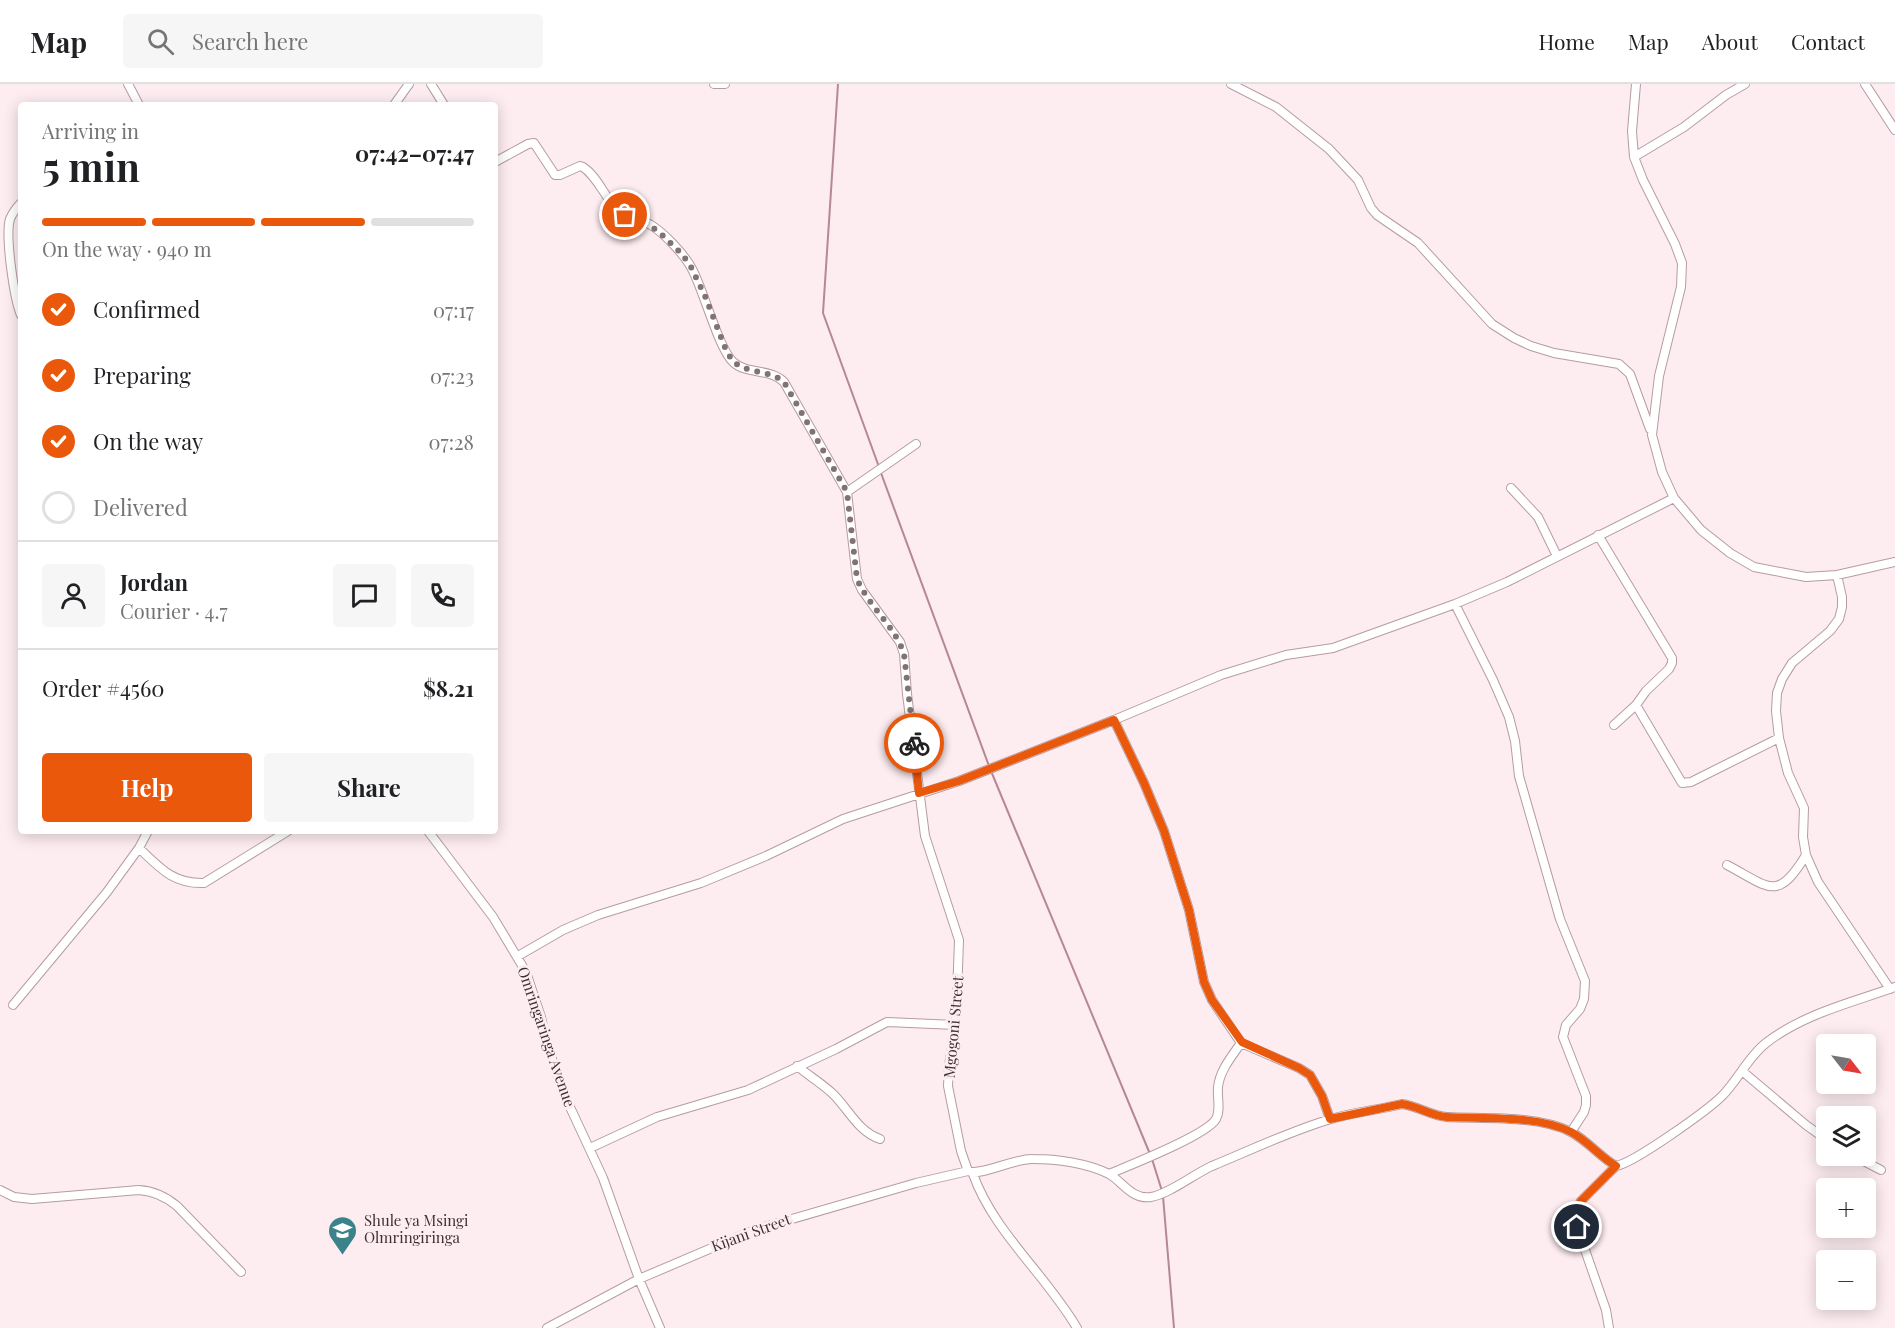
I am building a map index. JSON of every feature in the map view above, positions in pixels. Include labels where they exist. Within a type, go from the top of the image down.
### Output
[{"type":"street","points":[[128,84],[137,102]]},
{"type":"street","points":[[396,102],[409,84]]},
{"type":"street","points":[[431,84],[442,102]]},
{"type":"street","points":[[714,84],[725,84]]},
{"type":"street","points":[[1231,84],[1276,107],[1329,149],[1358,180],[1371,208],[1377,215],[1418,243],[1492,324],[1531,346],[1554,353],[1600,360],[1625,368],[1630,374],[1652,435],[1662,472],[1674,498],[1701,530],[1730,553],[1754,567],[1806,577],[1837,575],[1895,562]]},
{"type":"street","points":[[1636,84],[1632,131],[1634,157],[1675,244],[1682,263],[1683,274],[1659,376],[1652,435]]},
{"type":"street","points":[[1634,157],[1684,127],[1726,95],[1745,84]]},
{"type":"street","points":[[1865,84],[1895,130]]},
{"type":"street","name":"Mgogoni Street","points":[[498,160],[534,143],[555,175],[583,167],[618,210],[657,230],[682,254],[691,267],[733,362],[744,368],[775,376],[784,382],[847,492],[857,579],[862,590],[900,642],[904,654],[925,837],[959,940],[956,1025],[948,1086],[961,1151],[992,1213],[1010,1239],[1048,1284],[1077,1328]]},
{"type":"street","points":[[18,206],[8,230],[12,274],[18,301]]},
{"type":"street","points":[[847,492],[916,444]]},
{"type":"street","points":[[1511,488],[1538,517],[1557,556]]},
{"type":"street","points":[[518,956],[562,930],[598,915],[701,884],[843,819],[959,781],[1221,675],[1286,655],[1333,648],[1455,604],[1507,582],[1674,498]]},
{"type":"street","points":[[1598,535],[1672,658],[1669,669],[1614,725]]},
{"type":"street","points":[[1609,1328],[1606,1310],[1577,1227],[1576,1215],[1581,1201],[1616,1166],[1637,1157],[1709,1108],[1722,1096],[1763,1046],[1800,1023],[1845,1003],[1892,988],[1818,882],[1806,855],[1803,837],[1804,808],[1788,773],[1779,738],[1777,693],[1792,663],[1830,631],[1839,619],[1842,597],[1837,575]]},
{"type":"street","points":[[1455,604],[1509,717],[1520,776],[1560,919],[1585,981],[1584,999],[1564,1030],[1563,1037],[1586,1096],[1586,1105],[1571,1132]]},
{"type":"street","points":[[1636,705],[1682,783],[1690,782],[1779,738]]},
{"type":"street","points":[[1114,720],[1164,831],[1189,910],[1204,982],[1220,1013],[1242,1042],[1310,1075],[1322,1096],[1330,1119]]},
{"type":"street","points":[[13,1005],[107,892],[146,834]]},
{"type":"street","points":[[139,848],[159,867],[178,880],[204,883],[283,834]]},
{"type":"street","name":"Omringaringa Avenue","points":[[430,834],[493,917],[518,956],[532,984],[547,1044],[563,1092],[590,1148],[613,1204],[639,1279],[660,1328]]},
{"type":"street","points":[[1726,865],[1761,883],[1779,887],[1796,871],[1806,855]]},
{"type":"street","points":[[590,1148],[657,1117],[737,1094],[844,1045],[887,1022],[956,1025]]},
{"type":"street","points":[[1109,1174],[1151,1157],[1211,1125],[1219,1112],[1220,1075],[1242,1042]]},
{"type":"street","points":[[797,1066],[831,1092],[866,1132],[880,1139]]},
{"type":"street","points":[[1742,1071],[1816,1132]]},
{"type":"street","points":[[970,1172],[1031,1158],[1078,1164],[1109,1174],[1134,1194],[1152,1197],[1205,1169],[1330,1119],[1402,1104],[1413,1105],[1444,1117],[1489,1117],[1545,1124],[1571,1132],[1616,1166]]},
{"type":"street","points":[[1873,1166],[1881,1170]]},
{"type":"street","name":"Kijani Street","points":[[547,1328],[639,1279],[754,1230],[916,1183],[970,1172]]},
{"type":"street","points":[[0,1190],[14,1197],[32,1199],[139,1190],[154,1192],[168,1198],[177,1206],[241,1272]]},
{"type":"waterway","points":[[838,84],[823,313],[879,467]]},
{"type":"waterway","points":[[881,473],[989,766]]},
{"type":"waterway","points":[[991,771],[1150,1154]]},
{"type":"waterway","points":[[1152,1159],[1162,1191]]},
{"type":"waterway","points":[[1163,1196],[1174,1328]]},
{"type":"way so far","points":[[625,215],[651,225],[682,254],[705,296],[717,330],[733,362],[744,368],[775,376],[784,382],[847,492],[857,579],[862,590],[900,642],[904,654],[914,743]]},
{"type":"place","name":"Shule ya Msingi Olmringiringa","points":[[343,1256]]},
{"type":"route","points":[[914,743],[919,793],[959,781],[1114,720],[1164,831],[1189,910],[1204,982],[1220,1013],[1242,1042],[1310,1075],[1322,1096],[1330,1119],[1402,1104],[1413,1105],[1444,1117],[1489,1117],[1545,1124],[1571,1132],[1616,1166],[1581,1201],[1576,1215],[1577,1227]]}]
